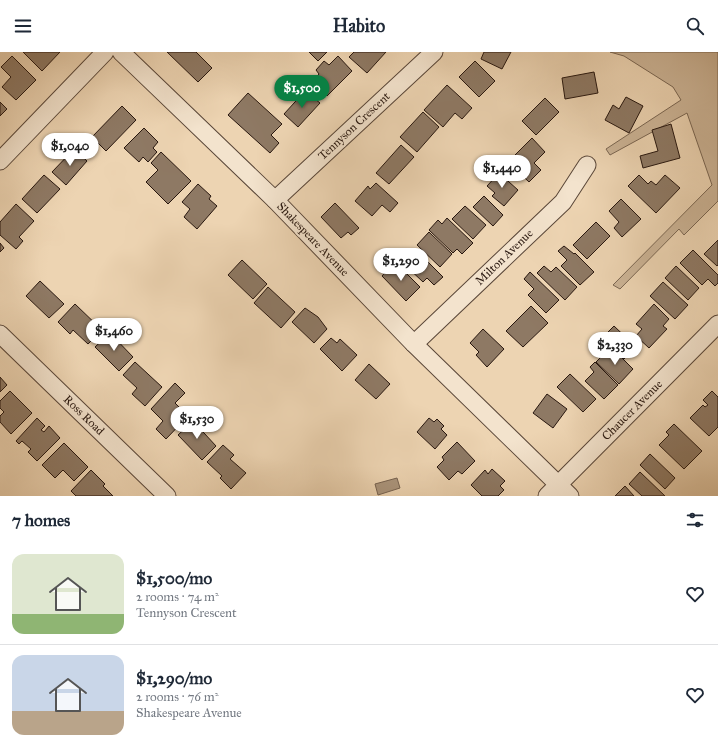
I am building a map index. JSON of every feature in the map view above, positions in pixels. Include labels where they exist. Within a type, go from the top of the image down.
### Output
[{"type":"street","points":[[0,161],[105,52]]},
{"type":"street","name":"Shakespeare Avenue","points":[[121,52],[275,200],[558,492]]},
{"type":"street","name":"Tennyson Crescent","points":[[275,200],[434,52]]},
{"type":"street","name":"Milton Avenue","points":[[414,344],[563,202],[587,165]]},
{"type":"street","name":"Chaucer Avenue","points":[[558,492],[718,324]]},
{"type":"street","name":"Ross Road","points":[[0,334],[167,496]]},
{"type":"shaded area","points":[[610,52],[718,52],[718,201],[684,235],[679,229],[620,289],[613,285],[712,185],[687,113],[610,155],[606,149],[681,100],[673,87],[624,56]]},
{"type":"shaded area","points":[[397,478],[400,488],[378,495],[375,484]]},
{"type":"building","points":[[23,52],[60,52],[42,71]]},
{"type":"building","points":[[167,52],[196,52],[212,68],[198,82]]},
{"type":"building","points":[[309,52],[327,52],[318,61]]},
{"type":"building","points":[[354,52],[386,52],[367,73],[349,57]]},
{"type":"building","points":[[484,52],[511,52],[502,69],[481,59]]},
{"type":"building","points":[[12,56],[36,80],[16,100],[2,87],[11,77],[1,67]]},
{"type":"building","points":[[338,56],[352,71],[327,96],[312,82],[319,74],[316,70],[324,61],[329,65]]},
{"type":"building","points":[[475,61],[495,81],[479,97],[459,77]]},
{"type":"building","points":[[594,72],[598,93],[565,99],[562,78]]},
{"type":"building","points":[[447,85],[472,108],[462,119],[455,113],[443,127],[424,110]]},
{"type":"building","points":[[305,91],[320,103],[298,127],[284,114]]},
{"type":"building","points":[[248,93],[282,124],[271,135],[279,143],[270,153],[228,115]]},
{"type":"building","points":[[626,97],[643,106],[629,133],[605,120],[613,105],[619,109]]},
{"type":"building","points":[[545,98],[559,112],[536,135],[522,121]]},
{"type":"building","points":[[0,102],[7,109],[0,116]]},
{"type":"building","points":[[122,106],[136,120],[106,151],[92,137]]},
{"type":"building","points":[[423,112],[439,127],[417,152],[400,137]]},
{"type":"building","points":[[671,124],[680,158],[643,168],[640,156],[658,151],[652,130]]},
{"type":"building","points":[[144,128],[158,142],[153,148],[157,152],[148,162],[143,157],[139,162],[124,148]]},
{"type":"building","points":[[532,138],[545,152],[534,163],[541,170],[529,182],[508,162]]},
{"type":"building","points":[[401,145],[414,157],[389,184],[376,173]]},
{"type":"building","points":[[74,149],[87,161],[66,185],[52,172]]},
{"type":"building","points":[[161,152],[191,181],[168,204],[146,182],[158,170],[151,163]]},
{"type":"building","points":[[499,173],[518,190],[504,206],[492,196],[495,193],[487,186]]},
{"type":"building","points":[[44,175],[60,189],[37,213],[22,199]]},
{"type":"building","points":[[639,175],[648,184],[651,181],[656,185],[665,175],[680,188],[656,213],[628,186]]},
{"type":"building","points":[[376,183],[398,203],[390,212],[382,205],[372,216],[355,201],[368,186],[370,189]]},
{"type":"building","points":[[198,184],[211,196],[209,199],[217,206],[197,229],[184,217],[190,209],[182,202]]},
{"type":"building","points":[[484,196],[503,215],[493,226],[473,207]]},
{"type":"building","points":[[621,199],[641,219],[622,237],[614,228],[619,222],[609,211]]},
{"type":"building","points":[[335,203],[359,228],[351,235],[348,232],[341,238],[321,217]]},
{"type":"building","points":[[16,204],[34,221],[19,237],[23,241],[16,249],[0,235],[0,222]]},
{"type":"building","points":[[465,206],[486,225],[473,239],[452,219]]},
{"type":"building","points":[[447,218],[473,243],[462,254],[457,249],[453,253],[429,230],[438,220],[442,224]]},
{"type":"building","points":[[596,222],[610,236],[587,259],[573,245]]},
{"type":"building","points":[[429,232],[452,254],[440,267],[417,245]]},
{"type":"building","points":[[718,240],[718,265],[717,266],[704,254]]},
{"type":"building","points":[[0,243],[4,248],[0,252]]},
{"type":"building","points":[[564,246],[574,254],[575,253],[594,272],[580,285],[561,266],[567,260],[558,251]]},
{"type":"building","points":[[693,250],[718,275],[718,283],[715,286],[708,279],[702,285],[680,263]]},
{"type":"building","points":[[418,252],[443,277],[434,285],[427,278],[423,282],[405,265]]},
{"type":"building","points":[[242,260],[267,284],[253,299],[228,275]]},
{"type":"building","points":[[392,265],[398,271],[401,268],[420,287],[406,301],[382,276]]},
{"type":"building","points":[[544,266],[551,272],[556,267],[577,287],[565,300],[537,273]]},
{"type":"building","points":[[676,266],[699,288],[688,300],[665,278]]},
{"type":"building","points":[[530,272],[559,300],[546,313],[528,295],[534,289],[524,279]]},
{"type":"building","points":[[40,281],[64,304],[49,318],[26,296]]},
{"type":"building","points":[[663,282],[688,305],[675,319],[650,296]]},
{"type":"building","points":[[268,287],[295,312],[281,328],[254,303]]},
{"type":"building","points":[[75,304],[102,330],[88,344],[73,330],[70,334],[58,322]]},
{"type":"building","points":[[654,304],[669,319],[663,326],[667,329],[649,348],[636,336],[642,329],[636,324]]},
{"type":"building","points":[[531,306],[548,323],[523,347],[506,331]]},
{"type":"building","points":[[305,308],[318,317],[327,329],[314,343],[292,322]]},
{"type":"building","points":[[614,326],[636,347],[624,359],[602,338]]},
{"type":"building","points":[[483,329],[504,349],[487,367],[476,355],[479,352],[470,343]]},
{"type":"building","points":[[110,333],[133,357],[119,371],[95,347]]},
{"type":"building","points":[[331,338],[337,343],[340,339],[357,355],[342,371],[320,349]]},
{"type":"building","points":[[608,350],[611,353],[614,350],[633,369],[619,384],[596,362]]},
{"type":"building","points":[[135,362],[162,387],[145,406],[132,394],[137,388],[123,375]]},
{"type":"building","points":[[595,362],[618,385],[604,399],[585,381],[594,372],[590,367]]},
{"type":"building","points":[[369,364],[390,384],[376,399],[355,380]]},
{"type":"building","points":[[570,374],[596,399],[583,412],[557,387]]},
{"type":"building","points":[[0,377],[7,385],[0,392]]},
{"type":"building","points":[[175,383],[185,393],[175,403],[188,416],[166,439],[156,429],[163,421],[151,409]]},
{"type":"building","points":[[10,391],[32,413],[11,434],[0,422],[0,416],[4,412],[0,408],[0,401]]},
{"type":"building","points":[[712,391],[718,397],[718,427],[709,436],[690,418],[703,405],[705,407],[708,405],[703,400]]},
{"type":"building","points":[[547,394],[567,409],[553,428],[533,413]]},
{"type":"building","points":[[37,418],[45,426],[41,430],[44,432],[49,426],[60,438],[37,461],[28,452],[31,449],[22,441],[19,444],[16,441]]},
{"type":"building","points":[[429,418],[434,422],[437,419],[444,426],[441,429],[447,435],[435,449],[417,432]]},
{"type":"building","points":[[193,421],[216,446],[202,460],[178,435]]},
{"type":"building","points":[[674,424],[702,451],[684,469],[659,445],[669,435],[666,432]]},
{"type":"building","points":[[457,442],[475,461],[462,474],[458,471],[449,480],[437,467],[444,460],[442,457]]},
{"type":"building","points":[[64,443],[88,467],[74,481],[63,470],[55,478],[42,465]]},
{"type":"building","points":[[223,445],[234,455],[230,459],[246,473],[231,489],[220,478],[222,476],[207,462]]},
{"type":"building","points":[[650,454],[675,478],[665,489],[640,465]]},
{"type":"building","points":[[492,469],[505,481],[500,486],[504,490],[498,496],[482,496],[471,485],[485,470],[488,474]]},
{"type":"building","points":[[91,470],[105,484],[103,486],[113,496],[76,496],[71,491]]},
{"type":"building","points":[[640,472],[665,496],[642,496],[629,484]]},
{"type":"building","points":[[625,486],[634,496],[615,496]]}]
